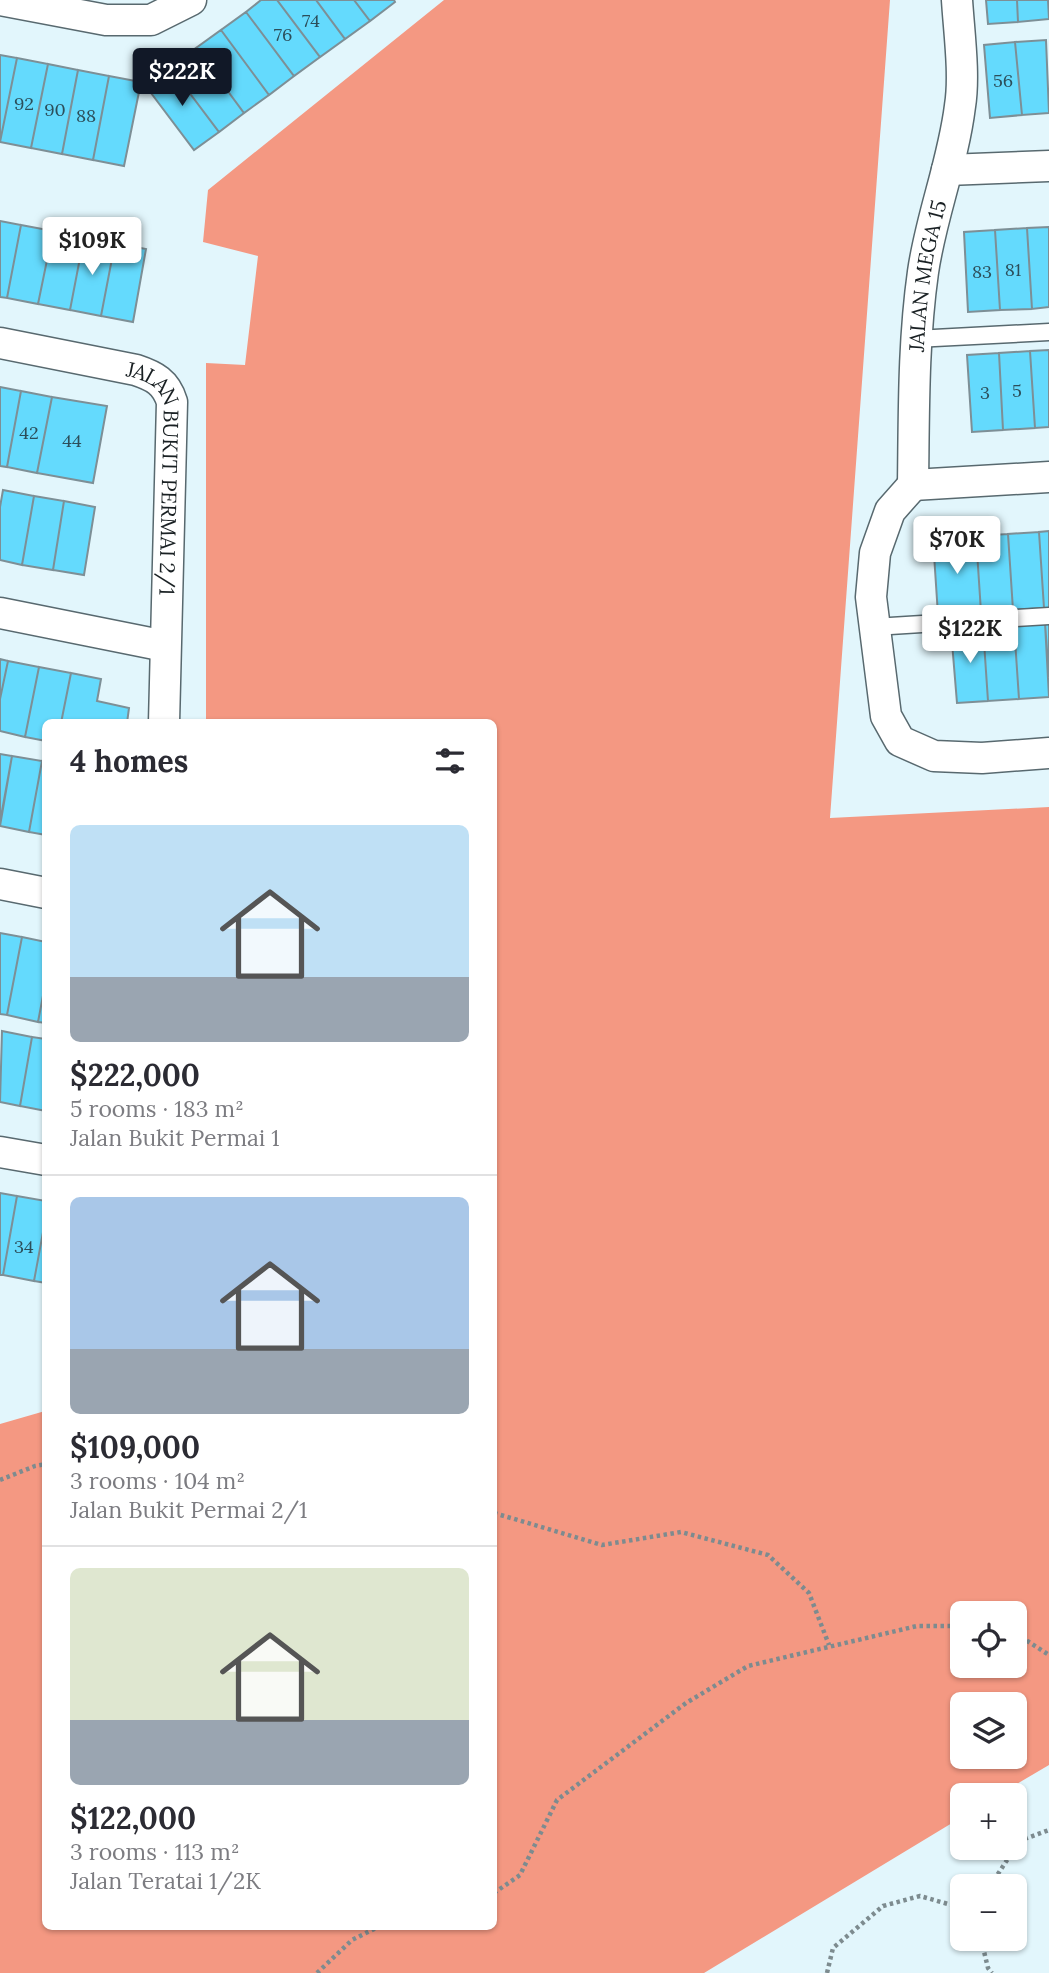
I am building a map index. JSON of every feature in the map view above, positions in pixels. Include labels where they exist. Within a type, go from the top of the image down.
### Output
[{"type":"street","points":[[0,0],[106,20],[151,20],[191,0]]},
{"type":"street","points":[[947,170],[961,104],[957,0]]},
{"type":"street","name":"JALAN MEGA 15","points":[[914,485],[915,339],[935,208],[947,170],[1049,166]]},
{"type":"street","name":"JALAN BUKIT PERMAI 2/1","points":[[0,343],[136,370],[157,379],[169,393],[172,402],[164,719]]},
{"type":"street","points":[[1049,477],[914,485],[890,511],[875,553],[871,597],[886,716],[900,741],[934,756],[982,758],[1049,753]]},
{"type":"street","points":[[0,613],[165,646]]},
{"type":"street","points":[[0,884],[42,892]]},
{"type":"street","points":[[0,1152],[42,1159]]},
{"type":"lane","points":[[915,339],[1049,332]]},
{"type":"lane","points":[[874,627],[1049,616]]},
{"type":"path","points":[[0,1480],[42,1465]]},
{"type":"path","points":[[497,1514],[602,1545],[681,1532],[768,1555],[809,1593],[830,1645]]},
{"type":"path","points":[[497,1892],[520,1875],[558,1800],[685,1703],[748,1666],[916,1626],[950,1626]]},
{"type":"path","points":[[1027,1641],[1049,1655]]},
{"type":"path","points":[[1027,1837],[1049,1830]]},
{"type":"path","points":[[827,1973],[833,1948],[883,1906],[920,1896],[950,1905]]},
{"type":"path","points":[[317,1973],[352,1940],[372,1930]]},
{"type":"path","points":[[984,1951],[992,1973]]},
{"type":"shaded area","points":[[444,0],[890,0],[830,818],[1049,807],[1049,1765],[1018,1783],[950,1783],[950,1824],[704,1973],[0,1973],[0,1424],[42,1412],[42,1930],[497,1930],[497,719],[206,719],[206,363],[245,365],[258,256],[203,242],[208,190]]},
{"type":"building","points":[[261,0],[277,0],[320,57],[294,76],[246,12]]},
{"type":"building","points":[[277,0],[316,0],[345,39],[320,57]]},
{"type":"building","points":[[316,0],[354,0],[370,21],[345,39]]},
{"type":"building","points":[[354,0],[394,0],[395,2],[370,21]]},
{"type":"building","points":[[986,0],[1017,0],[1018,22],[988,24]]},
{"type":"building","points":[[1017,0],[1048,0],[1049,19],[1018,22]]},
{"type":"building","points":[[246,12],[294,76],[269,95],[221,30]]},
{"type":"building","points":[[221,30],[269,95],[244,113],[196,48]]},
{"type":"building","points":[[1046,40],[1049,113],[1022,115],[1015,42]]},
{"type":"building","points":[[1015,42],[1022,115],[990,118],[984,45]]},
{"type":"building","points":[[196,48],[244,113],[219,132],[170,67]]},
{"type":"building","points":[[0,55],[17,58],[0,142]]},
{"type":"building","points":[[17,58],[48,64],[31,148],[0,142]]},
{"type":"building","points":[[48,64],[78,70],[62,154],[31,148]]},
{"type":"building","points":[[170,67],[219,132],[194,150],[145,85]]},
{"type":"building","points":[[78,70],[109,76],[93,160],[62,154]]},
{"type":"building","points":[[109,76],[141,82],[124,166],[93,160]]},
{"type":"building","points":[[0,221],[21,225],[7,298],[0,297]]},
{"type":"building","points":[[21,225],[53,231],[38,304],[7,298]]},
{"type":"building","points":[[1049,227],[1049,307],[1032,309],[1027,228]]},
{"type":"building","points":[[1027,228],[1032,309],[1000,310],[995,230]]},
{"type":"building","points":[[995,230],[1000,310],[968,312],[964,232]]},
{"type":"building","points":[[53,231],[84,237],[70,310],[38,304]]},
{"type":"building","points":[[84,237],[115,243],[101,316],[70,310]]},
{"type":"building","points":[[115,243],[146,249],[133,322],[101,316]]},
{"type":"building","points":[[1049,350],[1049,427],[1035,428],[1030,351]]},
{"type":"building","points":[[1030,351],[1035,428],[1003,430],[999,353]]},
{"type":"building","points":[[999,353],[1003,430],[972,432],[967,355]]},
{"type":"building","points":[[0,387],[21,391],[7,467],[0,466]]},
{"type":"building","points":[[21,391],[52,397],[37,473],[7,467]]},
{"type":"building","points":[[52,397],[107,406],[93,483],[37,473]]},
{"type":"building","points":[[3,490],[34,496],[22,565],[0,560],[0,507]]},
{"type":"building","points":[[34,496],[64,501],[53,570],[22,565]]},
{"type":"building","points":[[64,501],[95,507],[84,575],[53,570]]},
{"type":"building","points":[[1049,531],[1049,608],[1044,608],[1039,532]]},
{"type":"building","points":[[1039,532],[1044,608],[1013,610],[1008,534]]},
{"type":"building","points":[[1008,534],[1013,610],[981,612],[976,536]]},
{"type":"building","points":[[976,536],[981,612],[938,615],[933,539]]},
{"type":"building","points":[[1045,623],[1049,623],[1049,677]]},
{"type":"building","points":[[1045,623],[1049,697],[1019,699],[1014,625]]},
{"type":"building","points":[[1014,625],[1019,699],[988,701],[983,627]]},
{"type":"building","points":[[983,627],[988,701],[957,703],[951,630]]},
{"type":"building","points":[[0,659],[8,661],[0,699]]},
{"type":"building","points":[[8,661],[39,667],[25,737],[0,731],[0,699]]},
{"type":"building","points":[[39,667],[71,673],[62,719],[42,719],[42,740],[25,737]]},
{"type":"building","points":[[71,673],[101,679],[97,701],[129,708],[128,719],[62,719]]},
{"type":"building","points":[[0,754],[12,756],[0,822]]},
{"type":"building","points":[[12,756],[42,761],[29,832],[0,826]]},
{"type":"building","points":[[42,761],[42,834],[29,832]]},
{"type":"building","points":[[0,933],[22,937],[7,1015],[0,1014]]},
{"type":"building","points":[[22,937],[42,941],[42,1001],[38,1022],[7,1015]]},
{"type":"building","points":[[42,1001],[42,1022],[38,1022]]},
{"type":"building","points":[[2,1031],[32,1037],[20,1106],[0,1102]]},
{"type":"building","points":[[32,1037],[42,1038],[42,1110],[20,1106]]},
{"type":"building","points":[[0,1193],[17,1196],[3,1275],[0,1275]]},
{"type":"building","points":[[17,1196],[42,1200],[42,1238],[34,1281],[3,1275]]},
{"type":"building","points":[[42,1238],[42,1282],[34,1281]]}]
